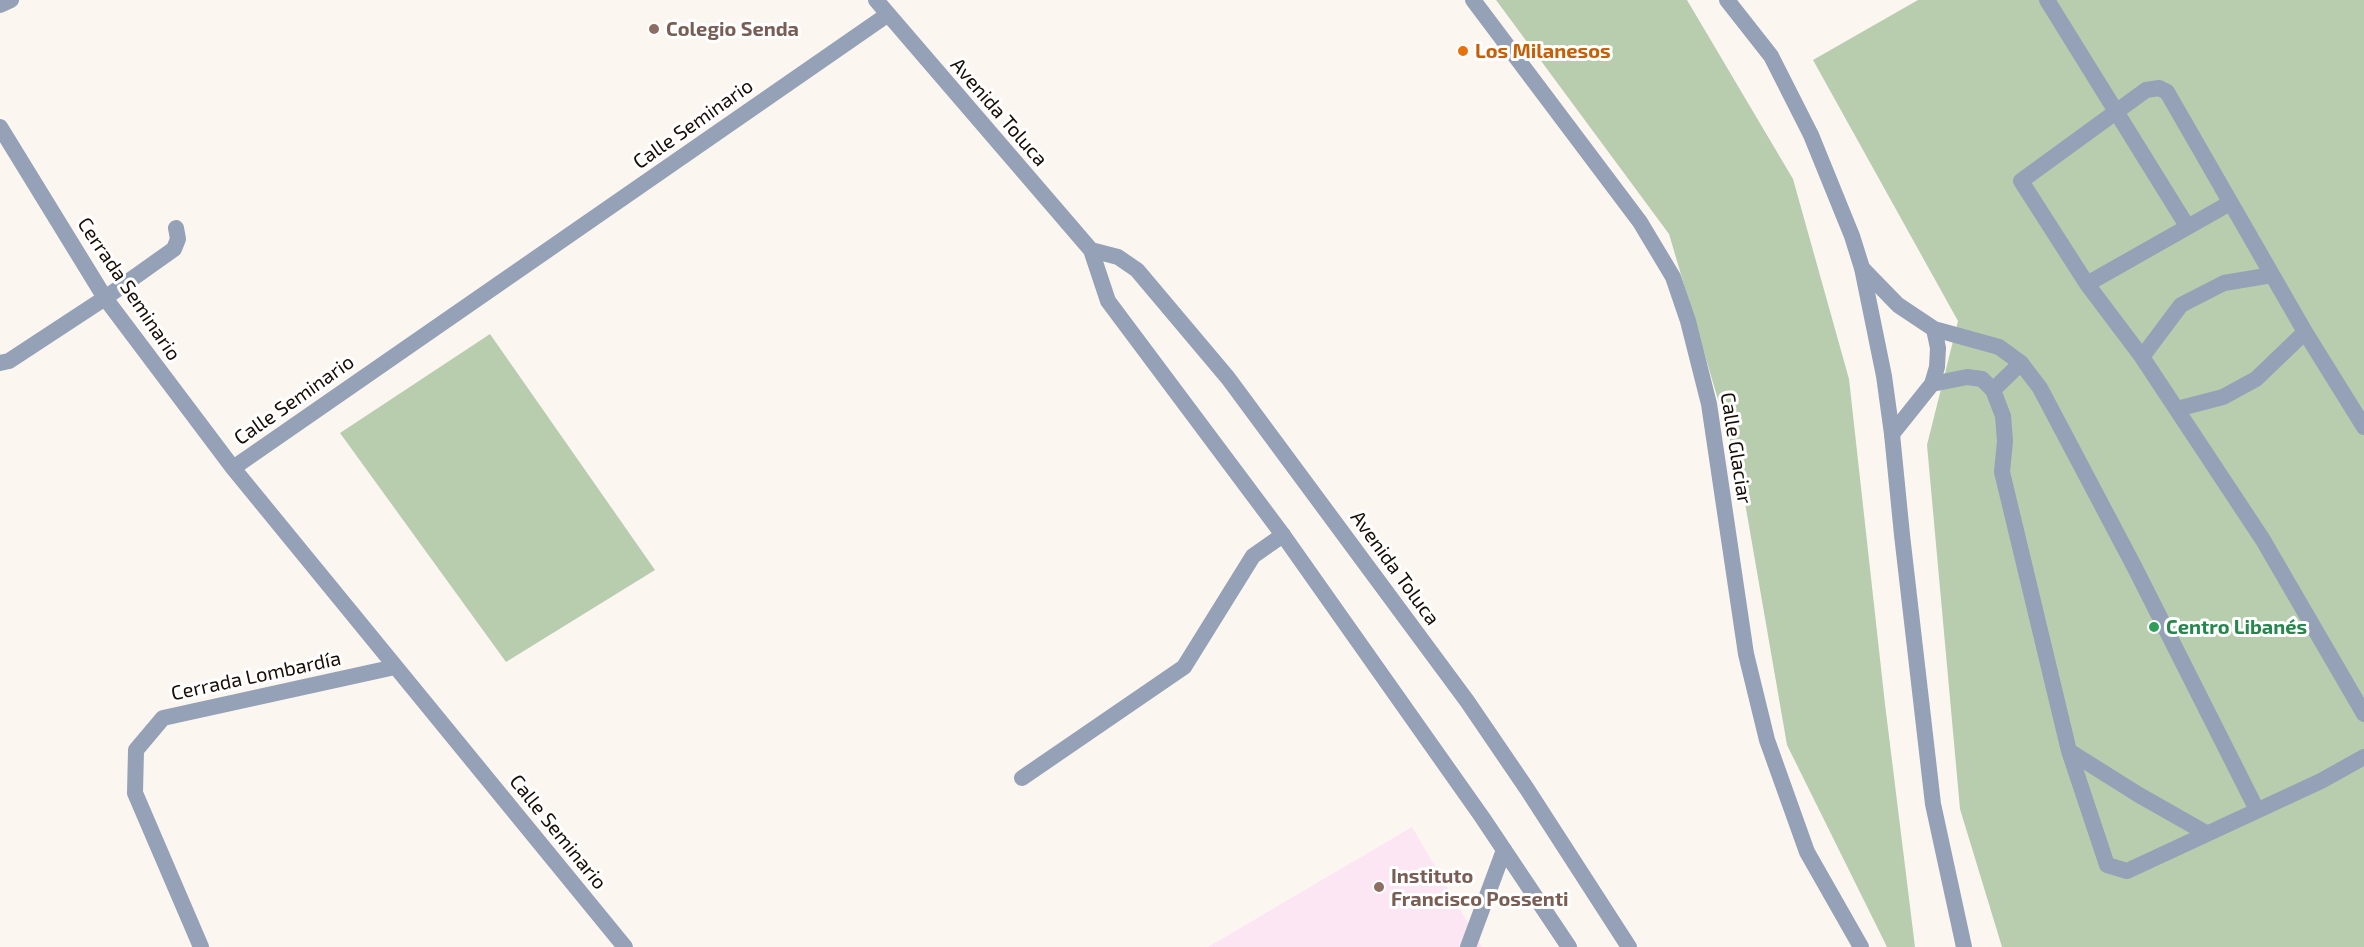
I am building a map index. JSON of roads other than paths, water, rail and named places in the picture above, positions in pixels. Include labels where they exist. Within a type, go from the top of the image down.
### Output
[{"type":"street","points":[[0,5],[11,0]]},
{"type":"street","name":"Avenida Toluca","points":[[876,0],[1091,250],[1108,300],[1283,535],[1504,850],[1569,947]]},
{"type":"street","name":"Calle Glaciar","points":[[1473,0],[1640,222],[1673,277],[1688,321],[1709,404],[1746,654],[1767,740],[1807,852],[1861,947]]},
{"type":"street","points":[[1727,0],[1770,56],[1811,135],[1852,236],[1862,268],[1884,376],[1892,434],[1933,804],[1964,947]]},
{"type":"street","points":[[2047,0],[2187,226]]},
{"type":"street","name":"Calle Seminario","points":[[625,947],[233,468],[887,15]]},
{"type":"street","points":[[2364,427],[2305,332],[2167,92],[2159,88],[2146,90],[2021,182],[2087,284],[2142,357],[2263,540],[2364,714]]},
{"type":"street","name":"Cerrada Seminario","points":[[0,127],[105,298],[233,468]]},
{"type":"street","points":[[2087,284],[2230,202]]},
{"type":"street","points":[[0,363],[9,361],[174,249],[178,239],[176,228]]},
{"type":"street","name":"Avenida Toluca","points":[[1091,250],[1118,257],[1137,270],[1228,378],[1467,701],[1629,947]]},
{"type":"street","points":[[1862,268],[1898,305],[1934,329],[1999,347],[2021,363],[2040,388],[2130,558],[2257,810]]},
{"type":"street","points":[[2142,357],[2181,305],[2224,283],[2272,275]]},
{"type":"street","points":[[1892,434],[1932,384],[1938,367],[1938,348],[1934,329]]},
{"type":"street","points":[[2177,409],[2223,397],[2256,379],[2305,332]]},
{"type":"street","points":[[1994,390],[2021,363]]},
{"type":"street","points":[[1932,384],[1967,377],[1982,379],[1994,390],[2002,417],[2005,441],[2002,472],[2069,751],[2107,865],[2127,871],[2321,781],[2364,757]]},
{"type":"street","points":[[1022,778],[1184,667],[1253,556],[1283,535]]},
{"type":"street","name":"Cerrada Lombardía","points":[[201,947],[135,793],[136,750],[163,718],[394,667]]},
{"type":"street","points":[[2069,751],[2139,795],[2206,833]]},
{"type":"street","points":[[1468,947],[1504,850]]},
{"type":"place","name":"Colegio Senda","points":[[654,29]]},
{"type":"place","name":"Los Milanesos","points":[[1463,51]]},
{"type":"place","name":"Centro Libanés","points":[[2154,627]]},
{"type":"place","name":"Instituto Francisco Possenti","points":[[1379,887]]}]
